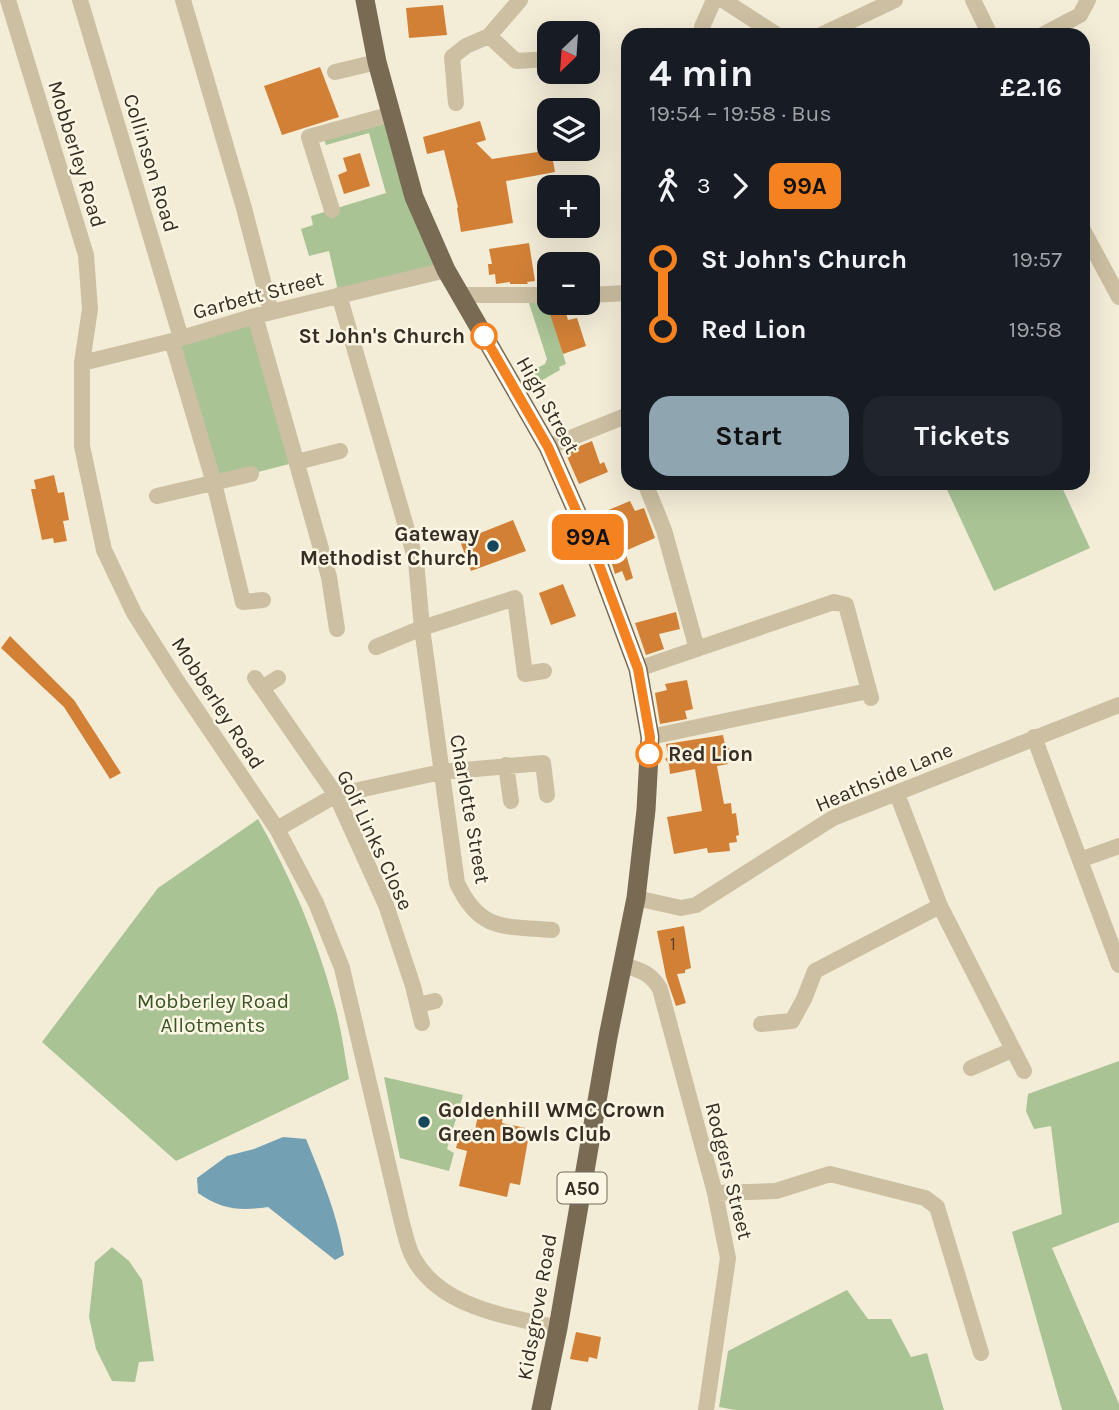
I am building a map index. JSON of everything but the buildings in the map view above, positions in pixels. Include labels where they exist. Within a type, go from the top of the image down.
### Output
[{"type":"main road","name":"High Street","points":[[365,0],[377,62],[414,197],[446,270],[548,447],[594,551],[638,669],[650,737],[646,810],[636,898],[623,965]]},
{"type":"main road","name":"Kidsgrove Road","points":[[541,1410],[623,965]]},
{"type":"street","name":"Mobberley Road","points":[[8,0],[86,255],[90,309],[82,363],[82,446],[104,550],[141,625],[277,829],[316,903],[342,968],[401,1223],[414,1259],[427,1276],[444,1289],[481,1310],[558,1328]]},
{"type":"street","name":"Collinson Road","points":[[80,0],[177,340],[243,602],[262,600]]},
{"type":"street","points":[[183,0],[244,208],[263,314],[297,462],[329,577],[337,629]]},
{"type":"street","points":[[456,103],[452,57],[467,46],[489,36],[520,0]]},
{"type":"street","points":[[702,28],[714,0]]},
{"type":"street","points":[[723,0],[765,28]]},
{"type":"street","points":[[836,28],[895,0]]},
{"type":"street","points":[[973,0],[987,28]]},
{"type":"street","points":[[1055,28],[1080,15],[1088,0]]},
{"type":"street","points":[[489,36],[516,61],[537,60]]},
{"type":"street","points":[[335,72],[377,62]]},
{"type":"street","points":[[332,209],[309,137],[392,114]]},
{"type":"street","points":[[1090,243],[1119,297]]},
{"type":"street","name":"Garbett Street","points":[[82,363],[177,340],[263,314],[446,270]]},
{"type":"street","points":[[600,294],[621,293]]},
{"type":"street","name":"Charlotte Street","points":[[338,295],[416,561],[422,628],[457,883],[466,902],[480,918],[499,926],[552,930]]},
{"type":"street","points":[[461,295],[537,295]]},
{"type":"street","points":[[548,447],[621,422]]},
{"type":"street","points":[[297,462],[340,451]]},
{"type":"street","points":[[157,496],[251,474]]},
{"type":"street","points":[[648,490],[664,530],[697,649]]},
{"type":"street","points":[[376,647],[422,628],[515,598],[525,674],[544,671]]},
{"type":"street","points":[[638,669],[834,602],[846,605],[870,695],[650,737]]},
{"type":"street","name":"Golf Links Close","points":[[278,678],[259,683],[336,795],[386,905],[422,1023]]},
{"type":"street","name":"Heathside Lane","points":[[636,898],[681,908],[696,905],[833,818],[1119,705]]},
{"type":"street","points":[[1034,737],[1119,965]]},
{"type":"street","points":[[277,829],[336,795],[441,772],[551,762],[547,795]]},
{"type":"street","points":[[506,765],[511,801]]},
{"type":"street","points":[[897,794],[940,906],[1024,1071]]},
{"type":"street","points":[[1080,860],[1119,846]]},
{"type":"street","points":[[761,1024],[793,1025],[815,971],[940,906]]},
{"type":"street","name":"Rodgers Street","points":[[623,965],[644,971],[660,989],[715,1193],[728,1258],[706,1410]]},
{"type":"street","points":[[418,1006],[435,1002]]},
{"type":"street","points":[[971,1068],[1012,1050]]},
{"type":"street","points":[[715,1193],[776,1191],[830,1174],[925,1198],[937,1207],[981,1353]]},
{"type":"green space","points":[[388,116],[441,271],[339,295],[329,251],[309,256],[301,229],[313,225],[311,216],[386,193],[369,133],[326,145],[322,134]]},
{"type":"green space","points":[[528,300],[537,300],[537,315],[551,315],[566,364],[532,386],[522,370],[525,374],[545,364],[547,359]]},
{"type":"green space","points":[[255,316],[297,462],[214,483],[172,341]]},
{"type":"green space","points":[[947,490],[1063,490],[1090,548],[994,591]]},
{"type":"green space","name":"Mobberley Road Allotments","points":[[258,819],[281,862],[319,952],[338,1019],[349,1079],[176,1161],[42,1042],[158,888]]},
{"type":"green space","points":[[1119,1061],[1119,1222],[1052,1248],[1119,1404],[1119,1410],[1062,1410],[1012,1232],[1062,1214],[1051,1126],[1034,1129],[1026,1111],[1028,1094]]},
{"type":"green space","name":"Goldenhill WMC Crown Green Bowls Club","points":[[384,1077],[463,1095],[447,1149],[454,1153],[449,1171],[400,1158]]},
{"type":"green space","points":[[112,1247],[129,1261],[142,1280],[154,1361],[139,1362],[135,1382],[112,1381],[96,1349],[89,1317],[95,1262]]},
{"type":"green space","points":[[847,1290],[868,1319],[891,1319],[911,1357],[927,1353],[944,1410],[735,1410],[719,1407],[728,1351]]},
{"type":"water","points":[[283,1137],[306,1139],[328,1196],[341,1240],[344,1255],[335,1260],[268,1207],[232,1208],[215,1203],[198,1193],[197,1178],[227,1156]]},
{"type":"bus line","name":"99A","points":[[484,336],[548,447],[594,551],[638,669],[650,737],[649,754]]},
{"type":"place","name":"St John's Church","points":[[484,336]]},
{"type":"place","name":"Gateway Methodist Church","points":[[493,546]]},
{"type":"place","name":"Red Lion","points":[[649,754]]},
{"type":"place","name":"Goldenhill WMC Crown Green Bowls Club","points":[[424,1122]]}]
